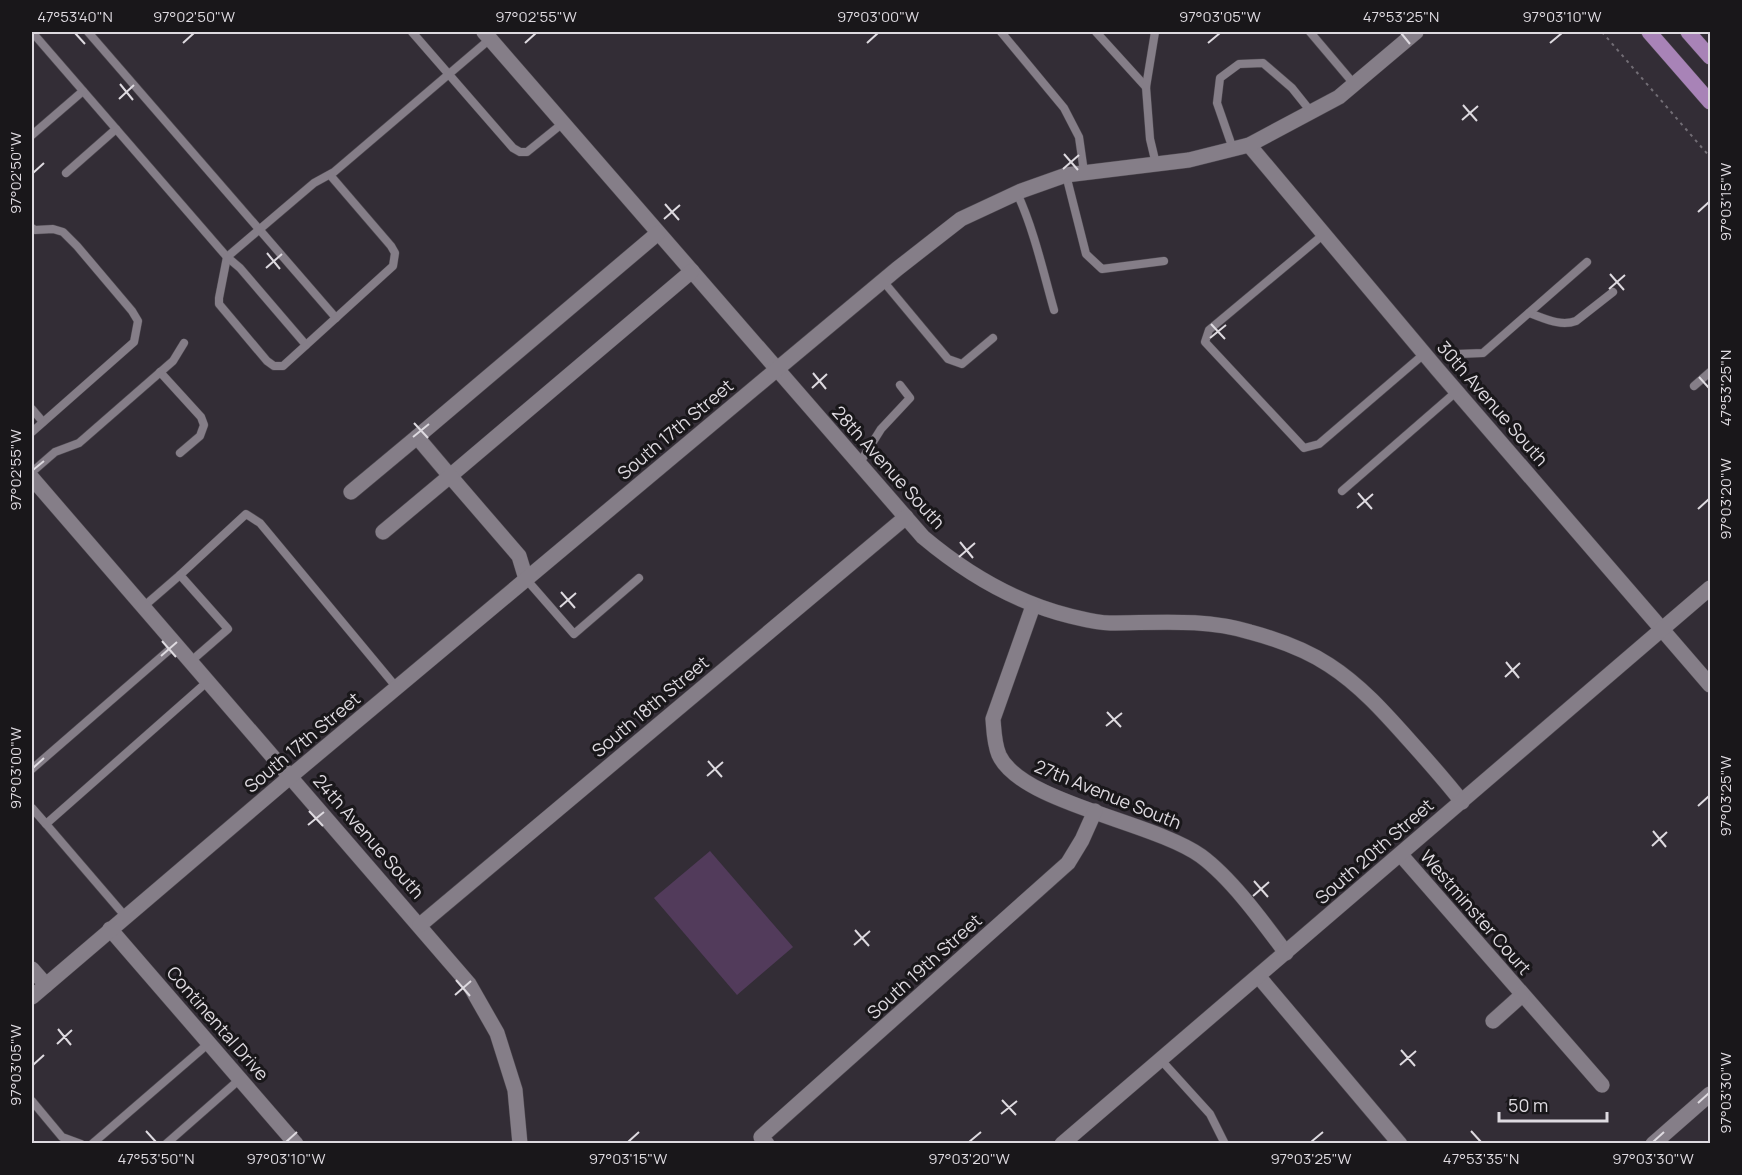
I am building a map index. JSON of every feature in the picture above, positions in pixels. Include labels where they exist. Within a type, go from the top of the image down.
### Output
[{"type":"main road","points":[[1649,32],[1710,102]]},
{"type":"main road","points":[[1688,32],[1710,57]]},
{"type":"street","name":"South 17th Street","points":[[32,998],[291,776],[883,281],[961,219],[1017,193],[1066,175],[1189,160],[1249,145],[1339,97],[1416,32]]},
{"type":"street","name":"28th Avenue South","points":[[487,35],[923,537],[952,562],[987,584],[1033,606],[1084,620],[1108,623],[1191,621],[1249,631],[1299,650],[1328,664],[1376,703],[1462,802]]},
{"type":"street","name":"30th Avenue South","points":[[1249,145],[1456,392],[1709,681]]},
{"type":"street","points":[[351,492],[658,233]]},
{"type":"street","points":[[383,532],[692,271]]},
{"type":"street","points":[[417,437],[519,556],[526,579]]},
{"type":"street","name":"24th Avenue South","points":[[32,478],[469,984],[497,1033],[515,1090],[520,1143]]},
{"type":"street","name":"South 18th Street","points":[[420,925],[906,517]]},
{"type":"street","name":"South 20th Street","points":[[1066,1142],[1710,588]]},
{"type":"street","name":"27th Avenue South","points":[[1033,606],[993,719],[994,739],[1000,757],[1018,778],[1044,793],[1145,829],[1201,856],[1226,879],[1286,953]]},
{"type":"street","name":"South 19th Street","points":[[764,1140],[1068,863],[1082,840],[1095,811]]},
{"type":"street","name":"Westminster Court","points":[[1401,855],[1602,1085]]},
{"type":"street","name":"Continental Drive","points":[[110,929],[296,1143]]},
{"type":"street","points":[[32,969],[46,985]]},
{"type":"street","points":[[1259,977],[1400,1143]]},
{"type":"street","name":"Westminster Court","points":[[1493,1021],[1522,995]]},
{"type":"street","points":[[1653,1143],[1710,1094]]},
{"type":"lane","points":[[32,32],[306,345]]},
{"type":"lane","points":[[412,32],[513,148],[520,152],[527,152],[535,148],[563,123]]},
{"type":"lane","points":[[1001,32],[1064,108],[1079,137],[1084,172]]},
{"type":"lane","points":[[1096,32],[1146,87]]},
{"type":"lane","points":[[1155,32],[1146,87],[1150,139],[1156,164]]},
{"type":"lane","points":[[1310,32],[1354,84]]},
{"type":"lane","points":[[93,33],[336,318]]},
{"type":"lane","points":[[330,175],[391,246],[395,259],[389,272],[283,366],[274,366],[267,361],[219,304],[227,257],[314,183],[330,175],[449,74],[487,35]]},
{"type":"lane","points":[[1233,149],[1217,103],[1220,78],[1239,64],[1263,63],[1292,87],[1312,113]]},
{"type":"lane","points":[[32,135],[83,91]]},
{"type":"lane","points":[[66,173],[116,129]]},
{"type":"lane","points":[[1066,175],[1086,254],[1102,269],[1164,261]]},
{"type":"lane","points":[[1017,193],[1037,249],[1054,310]]},
{"type":"lane","points":[[32,228],[35,230],[53,228],[63,232],[132,311],[138,321],[134,342],[32,432]]},
{"type":"lane","points":[[1324,234],[1209,330],[1205,342],[1305,448],[1319,444],[1424,354]]},
{"type":"lane","points":[[1457,354],[1483,353],[1587,262]]},
{"type":"lane","points":[[883,281],[948,359],[962,364],[993,338]]},
{"type":"lane","points":[[1529,313],[1569,324],[1613,292]]},
{"type":"lane","points":[[32,472],[55,452],[79,442],[173,361],[184,342]]},
{"type":"lane","points":[[160,372],[201,417],[204,425],[200,436],[180,453]]},
{"type":"lane","points":[[1694,386],[1710,372]]},
{"type":"lane","points":[[860,464],[881,429],[910,398],[900,385]]},
{"type":"lane","points":[[1342,491],[1456,392]]},
{"type":"lane","points":[[32,409],[43,422]]},
{"type":"lane","points":[[143,607],[246,514],[260,523],[397,688]]},
{"type":"lane","points":[[180,574],[228,629],[190,662]]},
{"type":"lane","points":[[526,579],[574,634],[639,578]]},
{"type":"lane","points":[[32,769],[176,644]]},
{"type":"lane","points":[[46,824],[207,682]]},
{"type":"lane","points":[[32,808],[125,916]]},
{"type":"lane","points":[[93,1143],[209,1043]]},
{"type":"lane","points":[[1161,1060],[1210,1114],[1225,1143]]},
{"type":"lane","points":[[166,1143],[240,1079]]},
{"type":"lane","points":[[32,1101],[62,1137],[81,1143]]},
{"type":"path","points":[[1602,32],[1710,157]]},
{"type":"shaded area","points":[[710,851],[793,947],[737,995],[654,898]]}]
